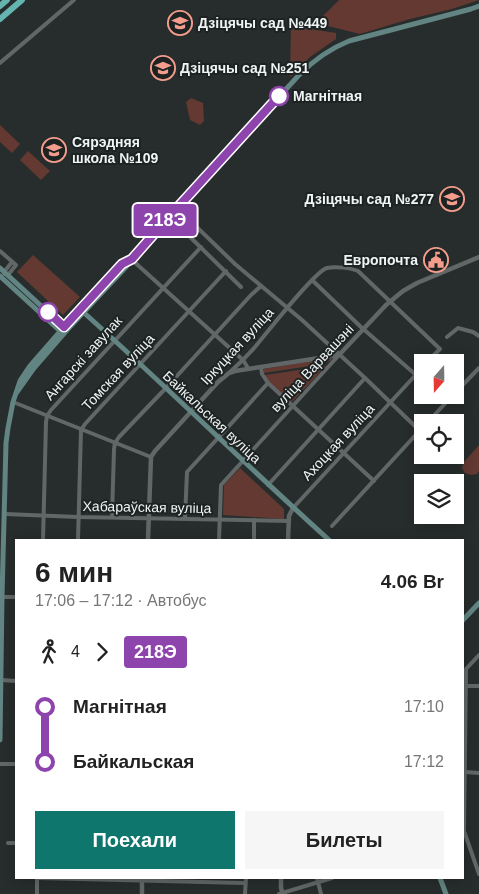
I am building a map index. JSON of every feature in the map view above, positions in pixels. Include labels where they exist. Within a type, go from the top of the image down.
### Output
[{"type":"highway","points":[[0,6],[7,0]]},
{"type":"highway","points":[[0,18],[22,0]]},
{"type":"main road","points":[[0,740],[6,443],[13,402],[20,381],[30,366],[82,311],[122,264],[132,259],[299,75],[321,56],[349,41],[479,6]]},
{"type":"main road","points":[[2,275],[63,330]]},
{"type":"main road","name":"Байкальская вуліца","points":[[82,311],[165,389],[219,436],[268,485],[329,539]]},
{"type":"main road","points":[[464,619],[479,602]]},
{"type":"main road","points":[[440,879],[446,894]]},
{"type":"street","points":[[0,63],[74,0]]},
{"type":"street","points":[[177,208],[235,264],[287,308],[414,424]]},
{"type":"street","points":[[187,234],[241,287]]},
{"type":"street","name":"Ангарскі завулак","points":[[43,539],[47,416],[201,247]]},
{"type":"street","points":[[0,251],[14,264],[2,275]]},
{"type":"street","name":"вуліца Варвашэні","points":[[219,539],[222,486],[243,460],[339,355],[403,291],[479,257]]},
{"type":"street","points":[[132,259],[243,360],[248,368]]},
{"type":"street","name":"Іркуцкая вуліца","points":[[151,457],[218,382],[243,360],[312,280],[328,268],[355,270],[440,349],[435,354]]},
{"type":"street","name":"Томская вуліца","points":[[78,539],[81,430],[226,271]]},
{"type":"street","points":[[312,280],[414,373]]},
{"type":"street","points":[[112,517],[116,443],[119,438],[251,295],[262,286]]},
{"type":"street","points":[[447,337],[458,328],[473,332],[479,336]]},
{"type":"street","points":[[229,373],[248,368],[339,355]]},
{"type":"street","points":[[261,367],[262,374],[268,383],[374,482]]},
{"type":"street","points":[[464,384],[479,368]]},
{"type":"street","name":"Ахоцкая вуліца","points":[[288,539],[290,513],[293,508],[414,377]]},
{"type":"street","points":[[268,485],[365,378]]},
{"type":"street","points":[[185,518],[187,472],[268,383]]},
{"type":"street","points":[[13,402],[151,457],[148,539]]},
{"type":"street","points":[[435,414],[445,404]]},
{"type":"street","points":[[332,526],[414,438]]},
{"type":"street","name":"Хабараўская вуліца","points":[[5,514],[289,521]]},
{"type":"street","points":[[254,520],[254,539]]},
{"type":"street","points":[[2,597],[15,597]]},
{"type":"street","points":[[479,655],[466,669],[464,686],[464,834],[479,874]]},
{"type":"street","points":[[1,680],[15,681]]},
{"type":"street","points":[[464,686],[479,686]]},
{"type":"street","points":[[0,764],[15,764]]},
{"type":"street","points":[[464,772],[479,773]]},
{"type":"street","points":[[8,843],[15,843]]},
{"type":"street","points":[[37,879],[37,894]]},
{"type":"street","points":[[142,894],[142,879],[245,883]]},
{"type":"street","points":[[246,879],[246,894]]},
{"type":"street","points":[[281,879],[282,894],[317,880],[321,894]]},
{"type":"shaded area","points":[[339,0],[479,0],[360,34],[316,23]]},
{"type":"shaded area","points":[[291,26],[336,33],[336,39],[310,57],[290,77]]},
{"type":"shaded area","points":[[191,98],[203,103],[204,121],[200,125],[190,120],[186,102]]},
{"type":"shaded area","points":[[0,125],[20,144],[12,153],[0,142]]},
{"type":"shaded area","points":[[28,151],[50,171],[41,180],[20,160]]},
{"type":"shaded area","points":[[33,255],[80,297],[63,315],[17,272]]},
{"type":"shaded area","points":[[330,358],[332,360],[323,364],[264,373],[264,369]]},
{"type":"shaded area","points":[[326,366],[292,402],[269,382],[265,376],[265,375]]},
{"type":"shaded area","points":[[479,445],[479,471],[477,474],[465,473],[462,468],[464,462]]},
{"type":"shaded area","points":[[240,468],[284,509],[284,519],[223,515],[224,485]]},
{"type":"bus line","name":"218Э","points":[[48,312],[64,327],[122,264],[132,259],[279,96]]},
{"type":"place","name":"Дзіцячы сад №449","points":[[180,23]]},
{"type":"place","name":"Дзіцячы сад №251","points":[[163,68]]},
{"type":"place","name":"Магнітная","points":[[279,96]]},
{"type":"place","name":"Сярэдняя школа №109","points":[[54,150]]},
{"type":"place","name":"Дзіцячы сад №277","points":[[452,199]]},
{"type":"place","name":"Европочта","points":[[436,260]]}]
